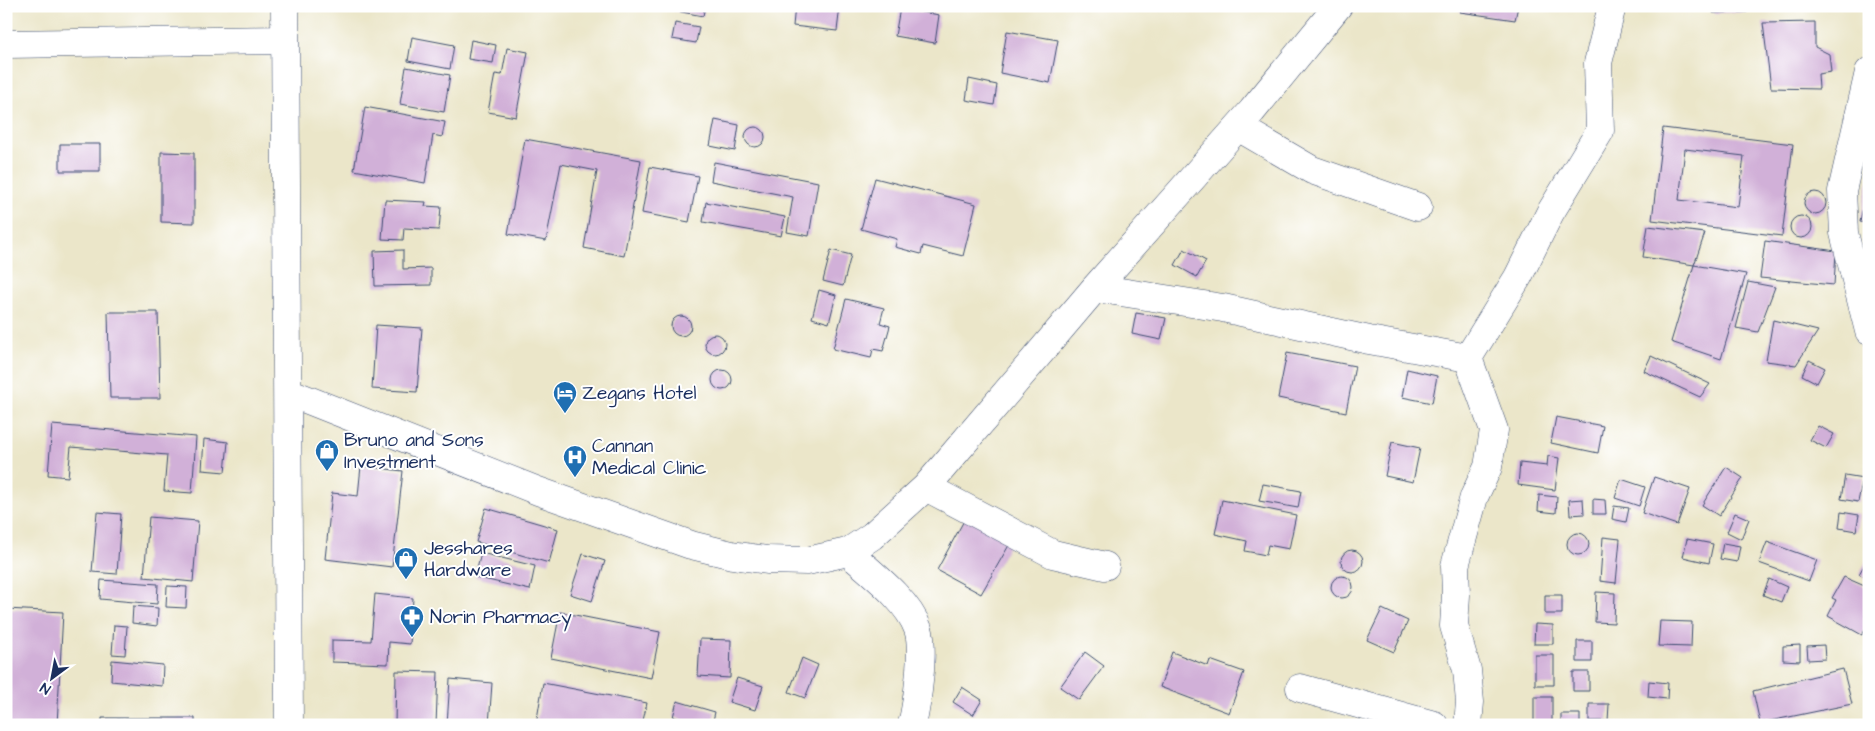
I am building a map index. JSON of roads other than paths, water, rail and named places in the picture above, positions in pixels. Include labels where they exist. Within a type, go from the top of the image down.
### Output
[{"type":"street","points":[[284,6],[289,725]]},
{"type":"street","points":[[288,392],[538,491],[691,545],[732,555],[766,560],[807,561],[848,552],[872,536],[926,487],[1095,288],[1238,127],[1338,6]]},
{"type":"street","points":[[1468,358],[1518,277],[1550,213],[1600,131],[1598,63],[1612,6]]},
{"type":"street","points":[[6,44],[284,40]]},
{"type":"street","points":[[1869,72],[1842,191],[1844,234],[1869,332]]},
{"type":"street","points":[[1238,127],[1312,170],[1418,207]]},
{"type":"street","points":[[1095,288],[1223,308],[1369,340],[1468,358]]},
{"type":"street","points":[[1468,358],[1494,430],[1488,467],[1474,497],[1455,566],[1454,626],[1467,670],[1470,702],[1468,725]]},
{"type":"street","points":[[926,487],[1053,554],[1105,566]]},
{"type":"street","points":[[848,552],[892,592],[907,609],[918,629],[919,671],[912,725]]},
{"type":"street","points":[[1300,688],[1434,725]]},
{"type":"place","name":"Zegans Hotel","points":[[565,414]]},
{"type":"place","name":"Bruno and Sons Investment","points":[[327,472]]},
{"type":"place","name":"Cannan Medical Clinic","points":[[575,478]]},
{"type":"place","name":"Jesshares Hardware","points":[[406,580]]},
{"type":"place","name":"Norin Pharmacy","points":[[412,638]]}]
